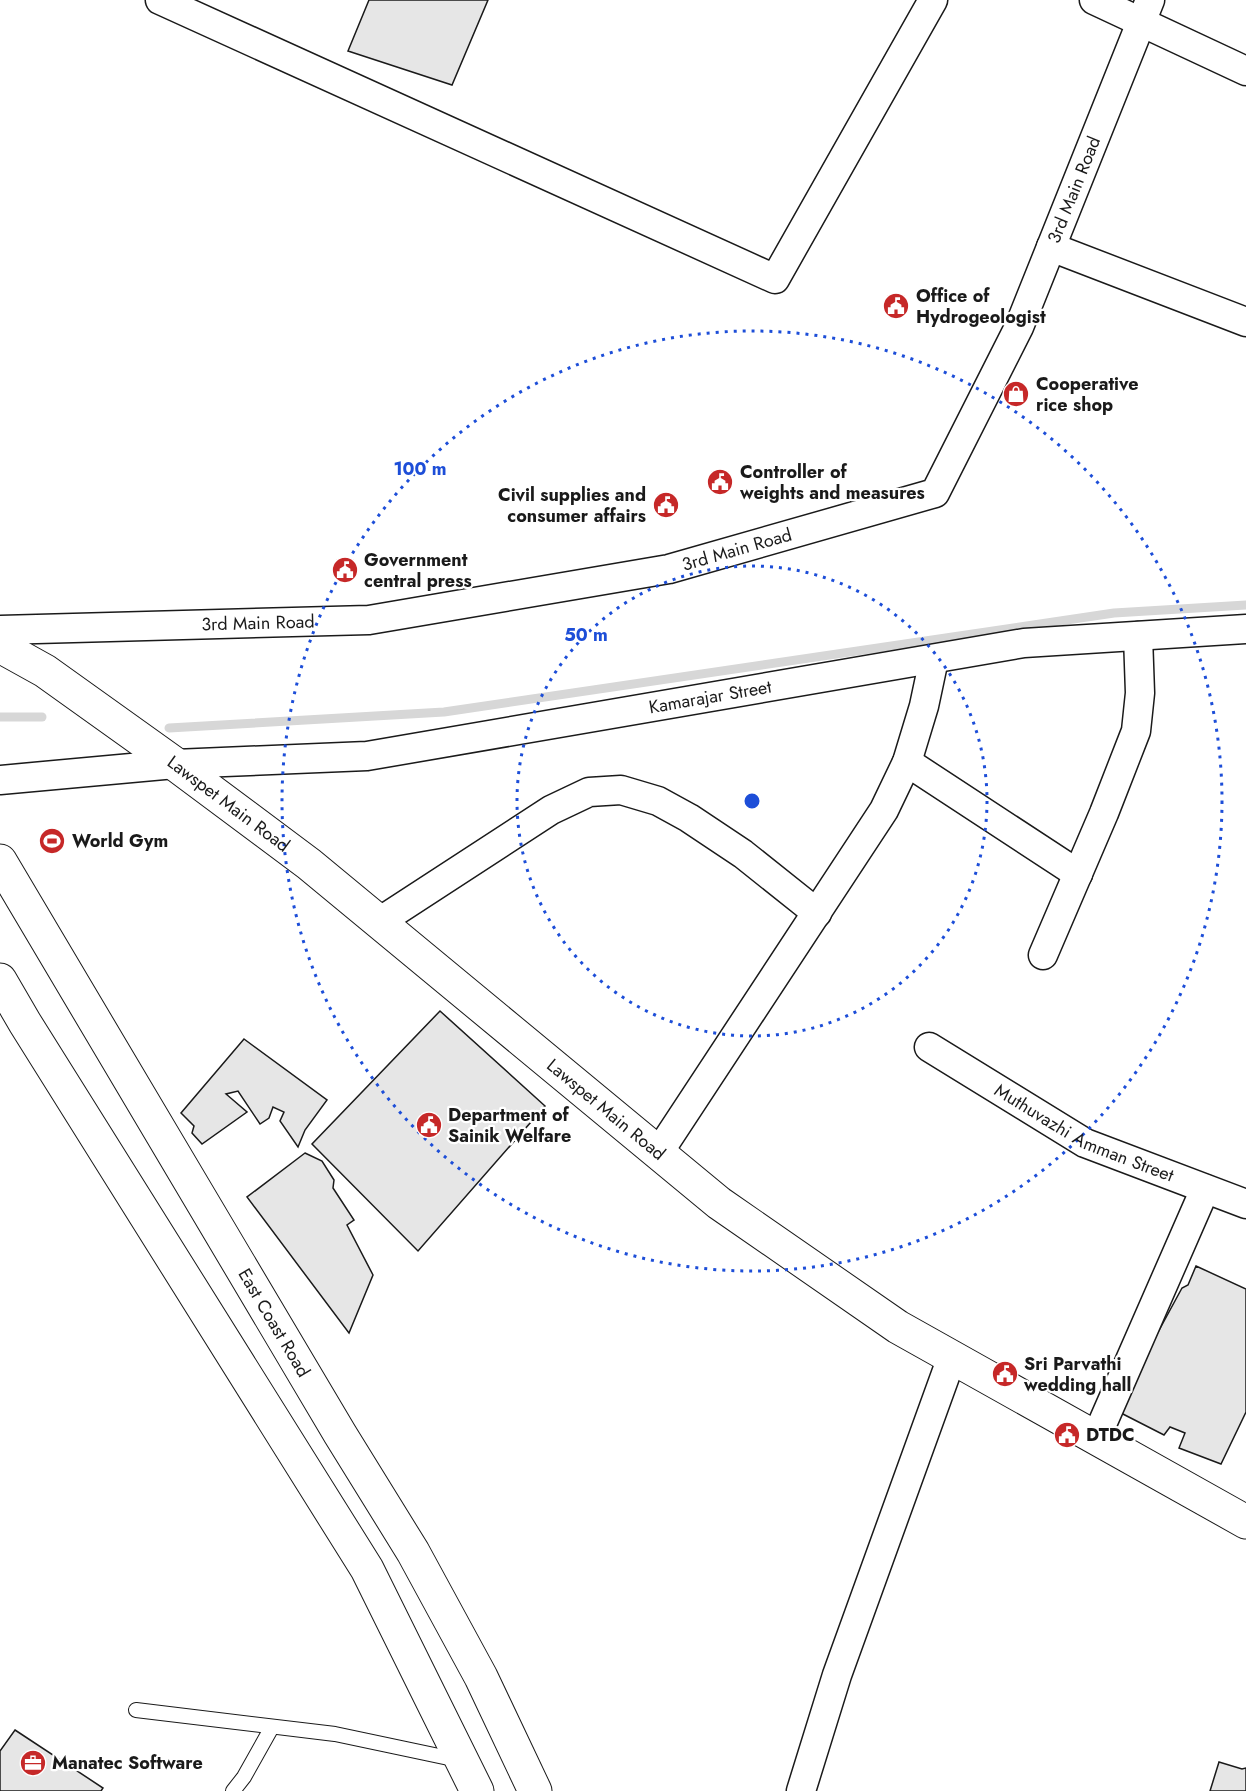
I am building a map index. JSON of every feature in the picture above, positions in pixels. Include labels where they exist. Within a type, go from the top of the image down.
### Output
[{"type":"main road","name":"Lawspet Main Road","points":[[0,646],[45,671],[309,864],[729,1210],[898,1327],[1246,1522]]},
{"type":"main road","name":"East Coast Road","points":[[0,861],[340,1434],[413,1552],[481,1677],[535,1791]]},
{"type":"main road","points":[[0,980],[24,1023],[367,1569],[477,1791]]},
{"type":"street","points":[[160,0],[775,279],[933,0]]},
{"type":"street","points":[[1094,0],[1145,11],[1246,71]]},
{"type":"street","name":"3rd Main Road","points":[[0,630],[369,620],[669,569],[935,493],[1019,327],[1145,11]]},
{"type":"street","points":[[1051,247],[1246,322]]},
{"type":"street","name":"Kamarajar Street","points":[[0,780],[175,764],[367,756],[1024,643],[1246,628]]},
{"type":"street","points":[[1043,955],[1136,731],[1140,693],[1138,636]]},
{"type":"street","points":[[659,1152],[884,810],[907,762],[924,706],[934,659]]},
{"type":"street","points":[[907,762],[1078,874]]},
{"type":"street","points":[[379,922],[551,810],[589,792],[621,790],[658,801],[689,818],[743,854],[817,912]]},
{"type":"street","name":"Muthuvazhi Amman Street","points":[[929,1047],[1084,1143],[1246,1204]]},
{"type":"street","points":[[1096,1438],[1206,1189]]},
{"type":"street","points":[[801,1791],[837,1675],[952,1357]]},
{"type":"lane","points":[[136,1710],[335,1734],[463,1761]]},
{"type":"lane","points":[[233,1791],[272,1727]]},
{"type":"building","points":[[369,0],[488,0],[452,85],[348,51]]},
{"type":"building","name":"Department of Sainik Welfare","points":[[440,1011],[545,1106],[418,1251],[312,1144]]},
{"type":"building","points":[[244,1039],[327,1100],[305,1130],[298,1147],[280,1121],[284,1112],[273,1107],[269,1118],[260,1124],[238,1091],[226,1094],[247,1112],[202,1144],[192,1133],[194,1126],[181,1113]]},
{"type":"building","points":[[305,1153],[322,1161],[334,1180],[333,1188],[354,1220],[347,1225],[373,1275],[349,1333],[247,1197]]},
{"type":"building","points":[[1196,1266],[1246,1289],[1246,1412],[1221,1464],[1179,1448],[1185,1433],[1170,1427],[1164,1435],[1119,1412],[1125,1393],[1182,1288],[1188,1285]]},
{"type":"building","name":"Manatec Software","points":[[15,1730],[103,1788],[101,1791],[0,1791],[0,1751]]},
{"type":"building","points":[[1219,1762],[1242,1769],[1246,1768],[1246,1791],[1210,1791]]},
{"type":"waterway","points":[[169,728],[444,712],[1114,613],[1246,605]]},
{"type":"waterway","points":[[0,717],[42,717]]},
{"type":"place","name":"Office of Hydrogeologist","points":[[896,306]]},
{"type":"place","name":"Cooperative rice shop","points":[[1016,394]]},
{"type":"place","name":"Controller of weights and measures","points":[[720,482]]},
{"type":"place","name":"Civil supplies and consumer affairs","points":[[666,505]]},
{"type":"place","name":"Government central press","points":[[345,570]]},
{"type":"place","name":"World Gym","points":[[52,841]]},
{"type":"place","name":"Department of Sainik Welfare","points":[[429,1125]]},
{"type":"place","name":"Sri Parvathi wedding hall","points":[[1005,1374]]},
{"type":"place","name":"DTDC","points":[[1067,1435]]},
{"type":"place","name":"Manatec Software","points":[[33,1763]]}]
